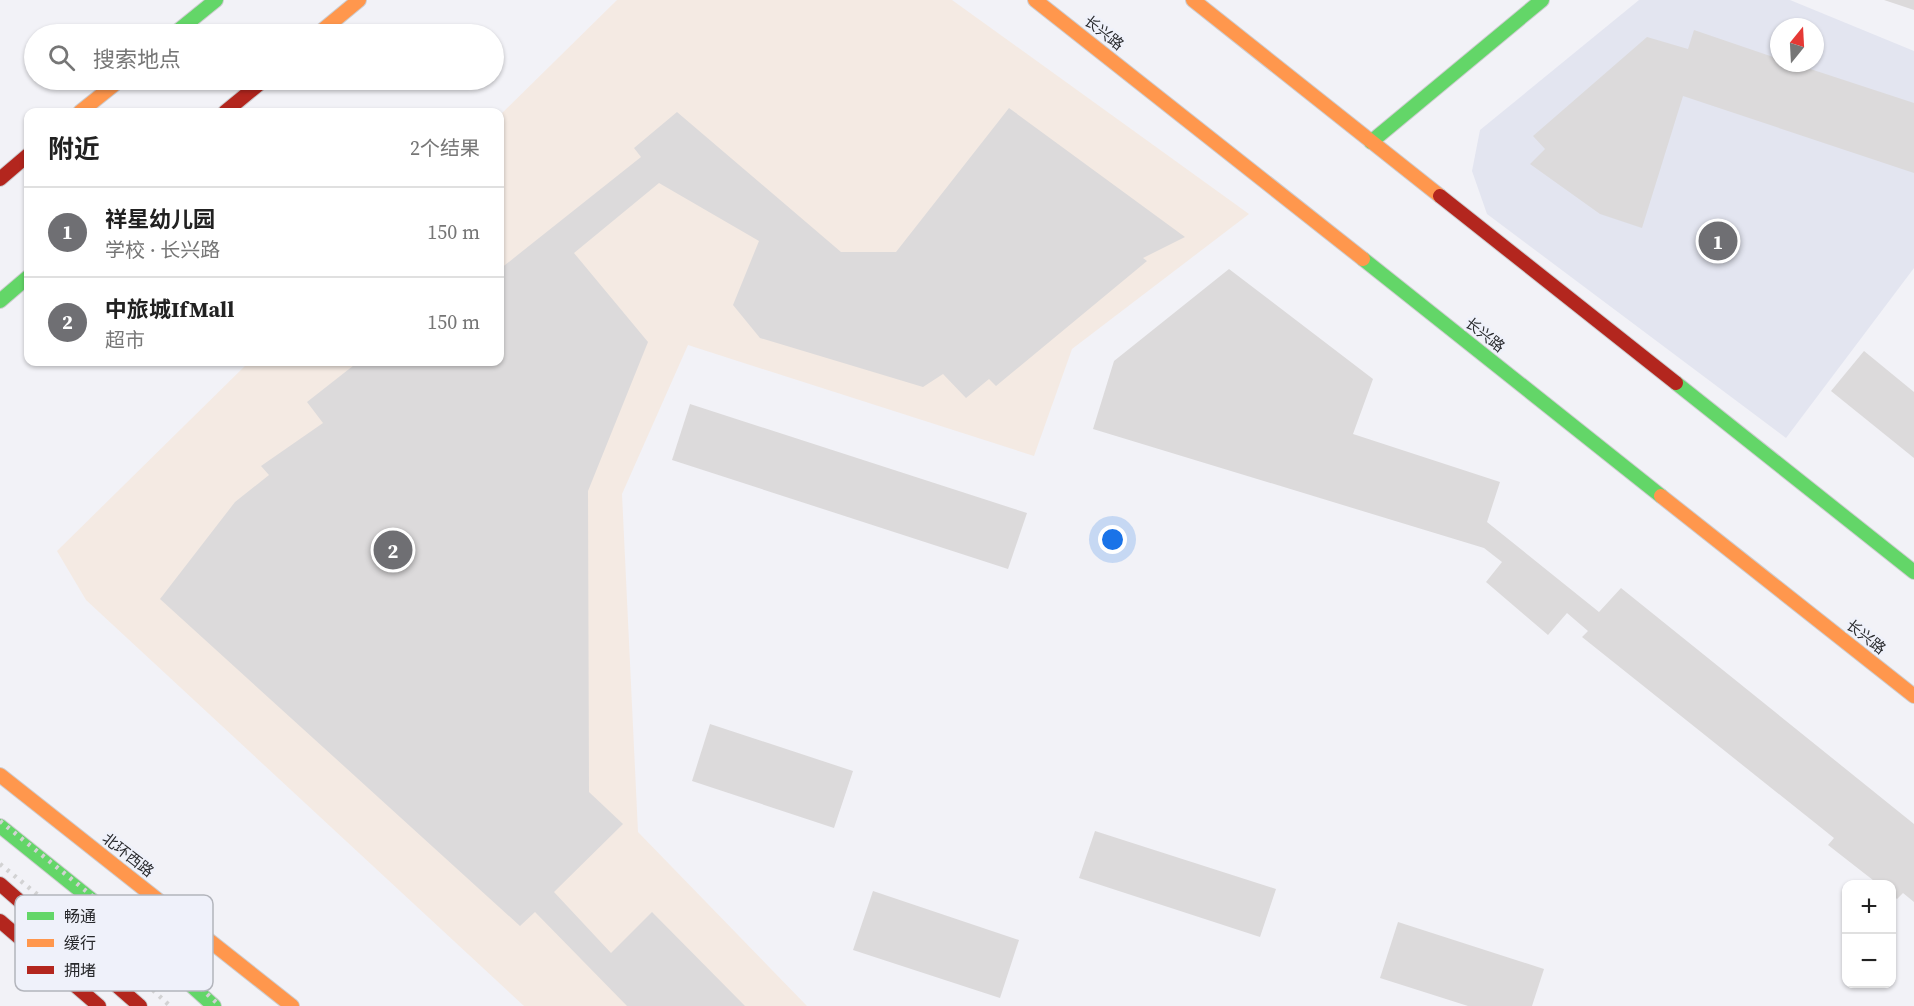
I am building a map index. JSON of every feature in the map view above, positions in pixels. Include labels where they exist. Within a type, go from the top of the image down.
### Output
[{"type":"main road","points":[[186,24],[216,0]]},
{"type":"main road","points":[[330,24],[359,0]]},
{"type":"main road","name":"长兴路","points":[[1035,0],[1914,696]]},
{"type":"main road","points":[[1193,0],[1914,572]]},
{"type":"main road","points":[[1371,142],[1542,0]]},
{"type":"main road","points":[[85,108],[108,90]]},
{"type":"main road","points":[[230,108],[252,90]]},
{"type":"main road","points":[[0,179],[24,158]]},
{"type":"main road","points":[[0,301],[24,280]]},
{"type":"main road","name":"北环西路","points":[[0,775],[152,895]]},
{"type":"main road","points":[[0,826],[86,895]]},
{"type":"main road","points":[[0,884],[15,897]]},
{"type":"main road","points":[[0,921],[15,934]]},
{"type":"main road","name":"北环西路","points":[[213,944],[292,1006]]},
{"type":"main road","points":[[82,991],[99,1006]]},
{"type":"main road","points":[[123,991],[140,1006]]},
{"type":"main road","points":[[197,991],[214,1006]]},
{"type":"shaded area","points":[[617,0],[952,0],[1249,214],[1072,349],[1034,456],[688,345],[622,494],[638,832],[807,1006],[524,1006],[86,600],[57,551],[245,366],[504,366],[504,111]]},
{"type":"shaded area","points":[[1639,0],[1790,0],[1914,51],[1914,268],[1786,438],[1487,214],[1472,171],[1480,130]]},
{"type":"building","points":[[1884,0],[1914,0],[1914,10]]},
{"type":"building","points":[[1694,30],[1770,56],[1770,72],[1819,72],[1914,103],[1914,173],[1683,96],[1642,228],[1600,214],[1530,164],[1545,149],[1533,136],[1647,37],[1688,49]]},
{"type":"building","points":[[1009,108],[1185,237],[1143,258],[1147,261],[996,386],[989,379],[966,398],[943,374],[923,387],[760,338],[733,305],[759,241],[659,183],[574,253],[648,342],[588,491],[589,792],[623,824],[554,892],[611,953],[652,912],[745,1006],[627,1006],[535,912],[520,926],[160,599],[235,502],[269,475],[261,466],[323,423],[307,402],[353,366],[504,366],[504,266],[641,157],[634,148],[677,112],[841,252],[896,252]]},
{"type":"building","points":[[1229,269],[1373,379],[1353,434],[1500,482],[1487,522],[1599,612],[1621,588],[1914,824],[1914,902],[1903,893],[1896,898],[1896,880],[1873,880],[1828,845],[1834,838],[1582,637],[1588,631],[1567,613],[1548,635],[1486,582],[1502,562],[1484,548],[1093,429],[1114,361]]},
{"type":"building","points":[[1864,351],[1914,392],[1914,458],[1831,391]]},
{"type":"building","points":[[690,404],[1027,513],[1008,569],[672,460]]},
{"type":"building","points":[[710,724],[853,771],[834,828],[692,781]]},
{"type":"building","points":[[1095,831],[1276,889],[1260,937],[1079,878]]},
{"type":"building","points":[[873,891],[1019,940],[1000,998],[853,950]]},
{"type":"building","points":[[1398,922],[1544,969],[1532,1006],[1468,1006],[1380,978]]},
{"type":"railway","points":[[0,821],[91,895]]},
{"type":"railway","points":[[0,864],[38,895]]},
{"type":"railway","points":[[154,991],[170,1006]]},
{"type":"railway","points":[[204,991],[220,1006]]},
{"type":"traffic: fast","points":[[186,24],[216,0]]},
{"type":"traffic: fast","points":[[1371,142],[1542,0]]},
{"type":"traffic: fast","points":[[1363,259],[1661,496]]},
{"type":"traffic: fast","points":[[0,301],[24,280]]},
{"type":"traffic: fast","points":[[1676,383],[1914,572]]},
{"type":"traffic: fast","points":[[0,826],[86,895]]},
{"type":"traffic: fast","points":[[197,991],[214,1006]]},
{"type":"traffic: slow","points":[[330,24],[359,0]]},
{"type":"traffic: slow","points":[[1035,0],[1363,259]]},
{"type":"traffic: slow","points":[[1193,0],[1440,196]]},
{"type":"traffic: slow","points":[[85,108],[108,90]]},
{"type":"traffic: slow","points":[[1661,496],[1914,696]]},
{"type":"traffic: slow","points":[[0,775],[152,895]]},
{"type":"traffic: slow","points":[[213,944],[292,1006]]},
{"type":"traffic: jam","points":[[230,108],[252,90]]},
{"type":"traffic: jam","points":[[0,179],[24,158]]},
{"type":"traffic: jam","points":[[1440,196],[1676,383]]},
{"type":"traffic: jam","points":[[0,884],[15,897]]},
{"type":"traffic: jam","points":[[0,921],[15,934]]},
{"type":"traffic: jam","points":[[82,991],[99,1006]]},
{"type":"traffic: jam","points":[[123,991],[140,1006]]},
{"type":"place","name":"祥星幼儿园","points":[[1718,241]]},
{"type":"place","name":"中旅城IfMall","points":[[393,550]]}]
